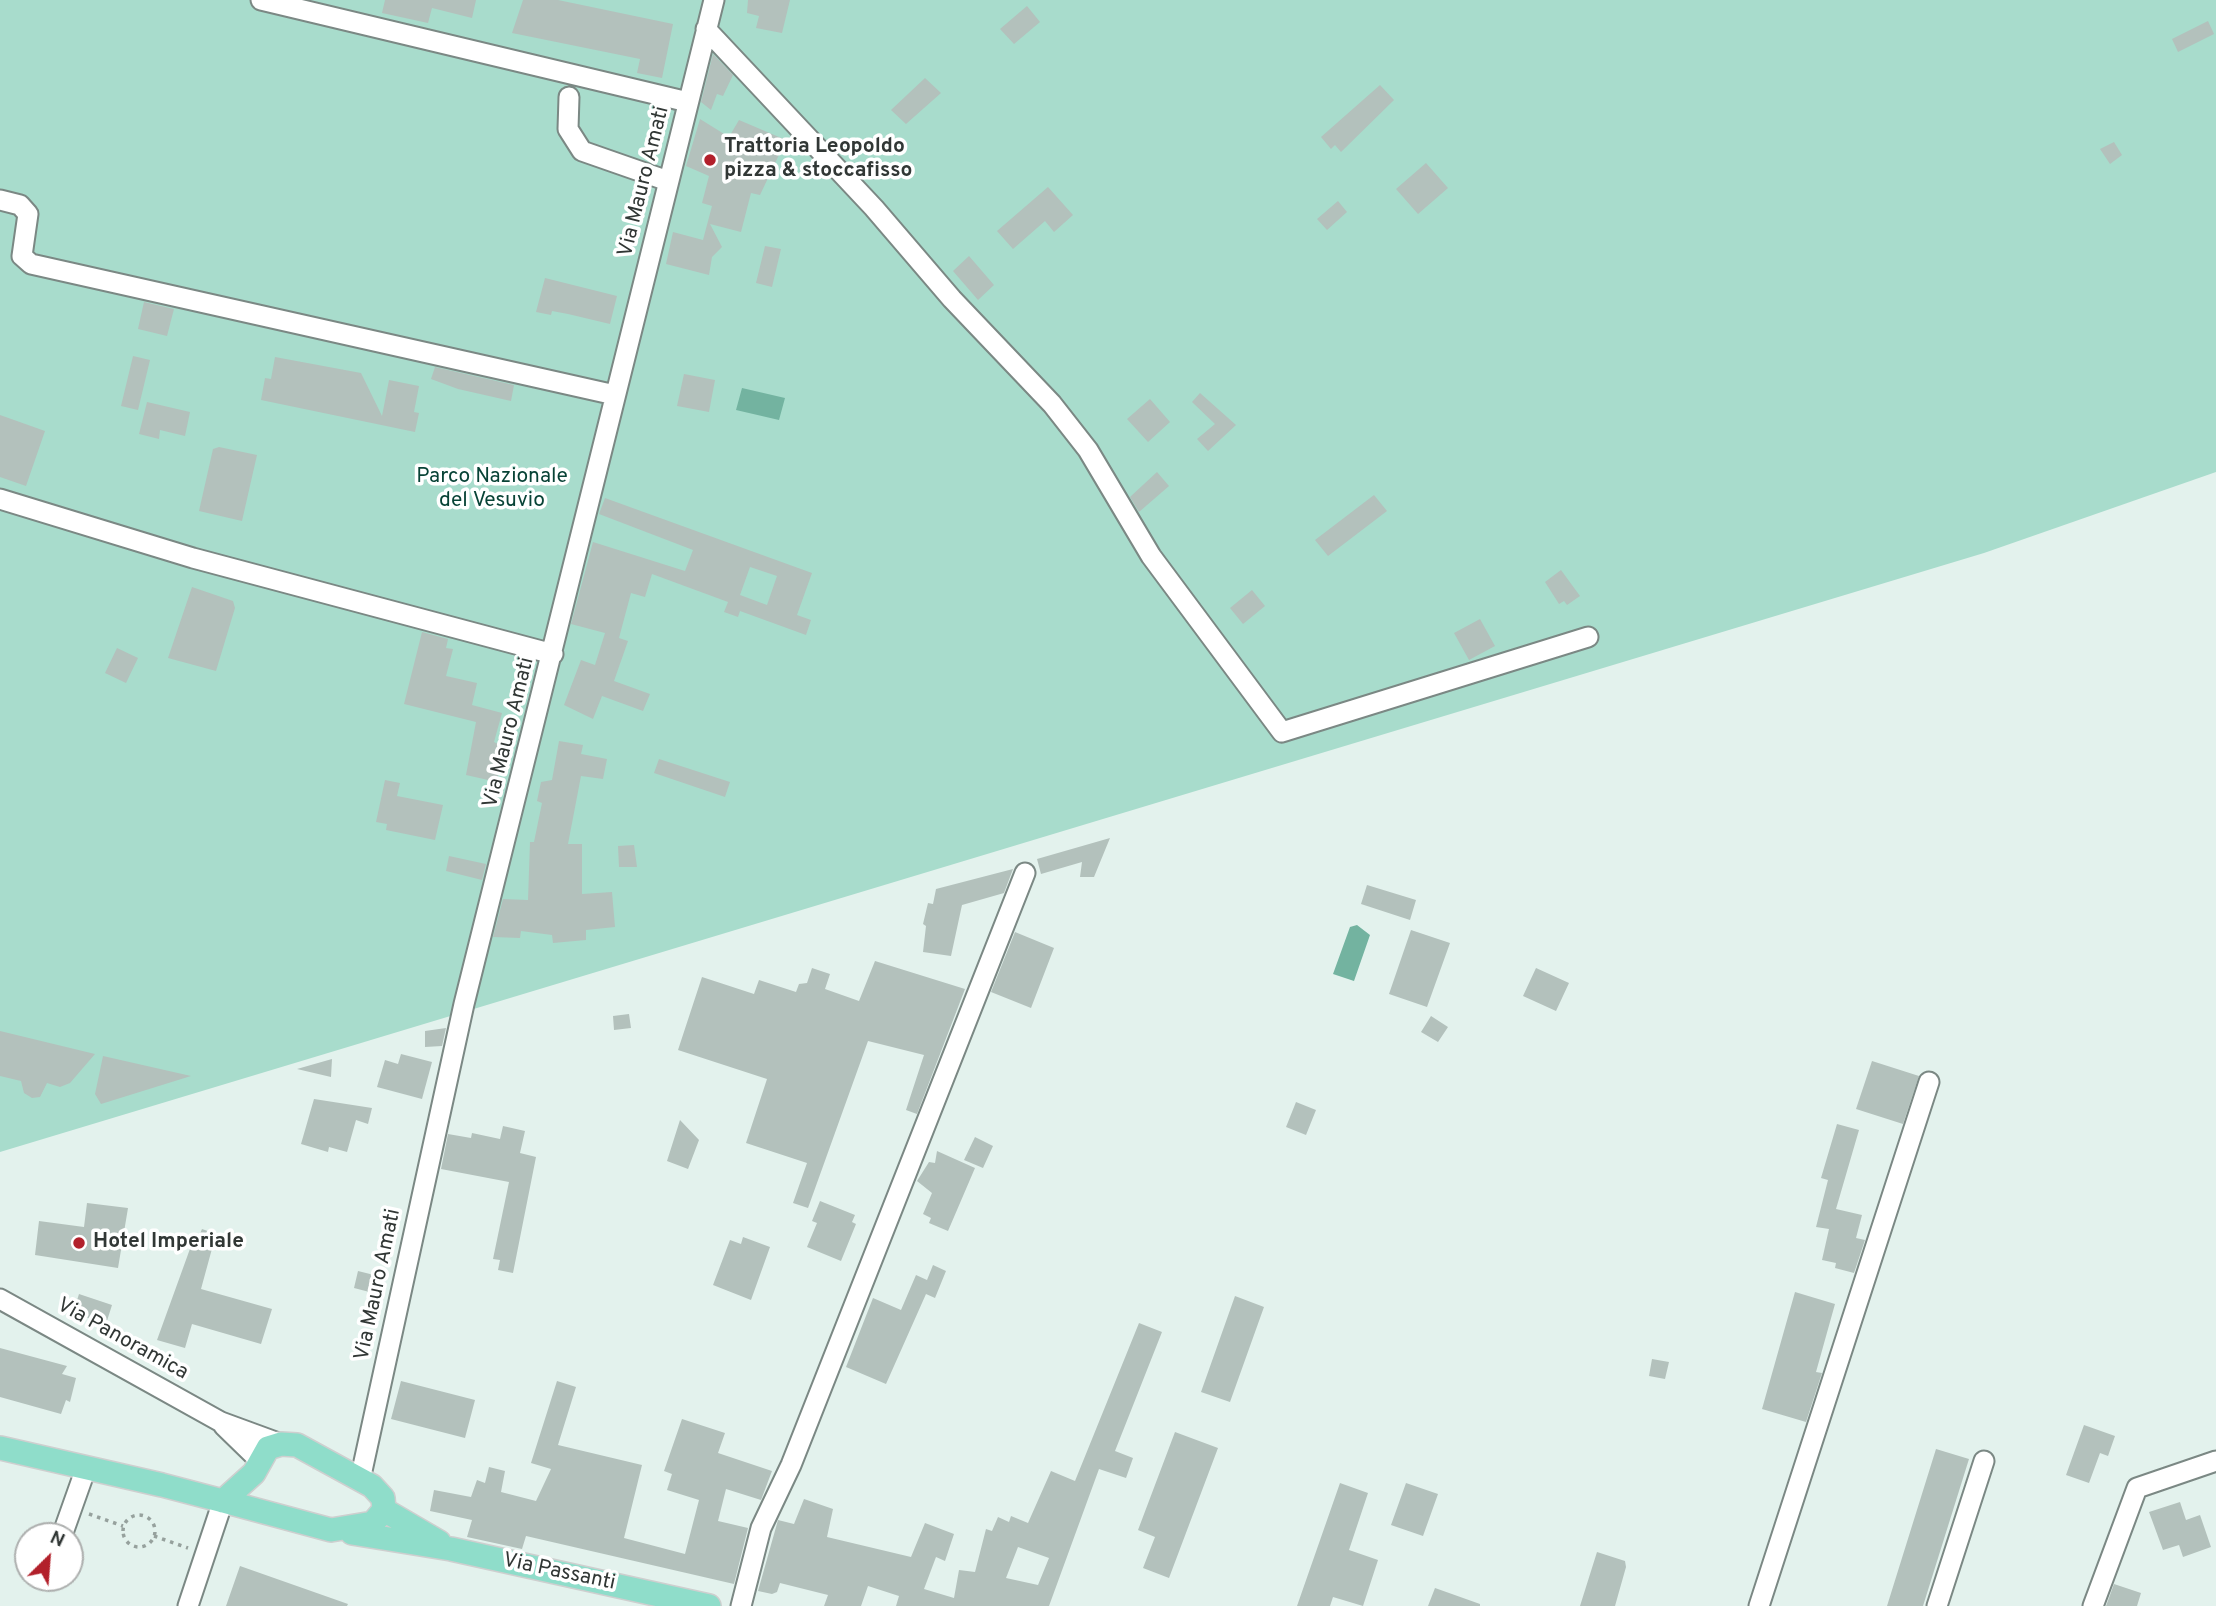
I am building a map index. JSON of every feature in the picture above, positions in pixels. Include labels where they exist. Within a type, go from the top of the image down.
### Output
[{"type":"main road","name":"Via Passanti","points":[[281,1444],[297,1445],[360,1480],[383,1498],[384,1510],[373,1523],[331,1530]]},
{"type":"main road","points":[[223,1501],[257,1467],[268,1448],[281,1444]]},
{"type":"main road","name":"Via Passanti","points":[[0,1448],[223,1501],[331,1530],[451,1549],[709,1606]]},
{"type":"main road","name":"Via Passanti","points":[[257,1467],[263,1496],[296,1521]]},
{"type":"main road","name":"Via Passanti","points":[[384,1510],[451,1549]]},
{"type":"street","points":[[261,0],[688,102]]},
{"type":"street","name":"Via Mauro Amati","points":[[360,1480],[464,1004],[714,0]]},
{"type":"street","points":[[706,29],[874,208],[952,299],[1052,404],[1088,450],[1151,556],[1282,732],[1588,637]]},
{"type":"street","points":[[569,97],[568,129],[582,151],[668,181]]},
{"type":"street","points":[[0,201],[20,205],[28,214],[22,256],[31,264],[615,395]]},
{"type":"street","points":[[0,499],[192,558],[553,654]]},
{"type":"street","points":[[741,1606],[761,1528],[790,1465],[1025,873]]},
{"type":"street","points":[[1759,1606],[1929,1082]]},
{"type":"street","name":"Via Panoramica","points":[[0,1299],[221,1422],[281,1444]]},
{"type":"street","name":"Via Panoramica","points":[[221,1422],[257,1467]]},
{"type":"street","points":[[1937,1606],[1984,1461]]},
{"type":"street","points":[[2093,1606],[2137,1488],[2216,1461]]},
{"type":"street","points":[[67,1522],[86,1468]]},
{"type":"street","points":[[188,1606],[223,1501]]},
{"type":"path","points":[[89,1514],[124,1526]]},
{"type":"path","points":[[137,1515],[146,1516],[152,1522],[154,1536],[148,1544],[133,1545],[123,1534],[124,1526],[137,1515]]},
{"type":"path","points":[[154,1536],[190,1548],[193,1544]]},
{"type":"green space","name":"Parco Nazionale del Vesuvio","points":[[0,0],[2216,0],[2216,472],[1984,553],[0,1152]]},
{"type":"shaded area","points":[[742,388],[785,398],[779,420],[736,410]]},
{"type":"shaded area","points":[[1357,925],[1370,935],[1354,981],[1333,974],[1350,927]]},
{"type":"building","points":[[385,0],[476,0],[472,18],[432,8],[428,23],[382,13]]},
{"type":"building","points":[[523,0],[558,0],[673,24],[662,78],[637,73],[640,59],[512,33]]},
{"type":"building","points":[[748,0],[790,0],[782,33],[756,28],[759,16],[747,13]]},
{"type":"building","points":[[1027,6],[1040,22],[1014,44],[1000,29]]},
{"type":"building","points":[[2208,21],[2214,34],[2178,52],[2172,39]]},
{"type":"building","points":[[713,54],[733,75],[723,96],[717,94],[711,110],[701,102]]},
{"type":"building","points":[[925,78],[941,93],[906,124],[891,110]]},
{"type":"building","points":[[1380,85],[1394,100],[1341,152],[1335,145],[1331,149],[1321,137]]},
{"type":"building","points":[[700,119],[729,137],[739,120],[786,140],[760,195],[751,193],[741,232],[710,224],[722,247],[712,257],[709,275],[666,264],[673,232],[703,240],[712,206],[702,203],[709,176],[686,166]]},
{"type":"building","points":[[2114,142],[2122,155],[2110,164],[2100,149]]},
{"type":"building","points":[[1426,163],[1448,188],[1418,214],[1396,189]]},
{"type":"building","points":[[1048,187],[1073,215],[1054,232],[1045,221],[1013,249],[997,231]]},
{"type":"building","points":[[1338,201],[1347,212],[1327,230],[1317,219]]},
{"type":"building","points":[[765,246],[781,249],[772,287],[756,283]]},
{"type":"building","points":[[969,256],[994,285],[978,300],[953,271]]},
{"type":"building","points":[[545,278],[617,296],[610,324],[552,311],[551,315],[536,312]]},
{"type":"building","points":[[144,302],[174,309],[167,336],[138,329]]},
{"type":"building","points":[[133,356],[150,360],[138,410],[121,406]]},
{"type":"building","points":[[275,357],[361,373],[382,416],[389,380],[419,386],[414,412],[419,413],[415,432],[261,400],[265,378],[271,379]]},
{"type":"building","points":[[435,367],[514,385],[511,401],[458,389],[431,379]]},
{"type":"building","points":[[684,374],[715,380],[709,412],[677,406]]},
{"type":"building","points":[[1200,393],[1236,425],[1208,451],[1197,439],[1215,424],[1192,402]]},
{"type":"building","points":[[1150,399],[1170,422],[1148,442],[1127,419]]},
{"type":"building","points":[[147,402],[190,412],[185,436],[160,430],[159,439],[139,434]]},
{"type":"building","points":[[0,415],[45,431],[26,486],[0,477]]},
{"type":"building","points":[[219,447],[257,455],[242,521],[199,511],[213,449]]},
{"type":"building","points":[[1157,472],[1169,486],[1139,512],[1130,497]]},
{"type":"building","points":[[1374,495],[1387,511],[1328,556],[1315,540]]},
{"type":"building","points":[[605,498],[812,573],[797,615],[811,620],[806,635],[740,611],[738,617],[724,612],[728,602],[652,574],[645,597],[631,593],[619,638],[628,641],[614,681],[650,694],[643,711],[602,696],[593,719],[564,705],[581,660],[595,665],[605,633],[571,624],[593,542],[685,571],[693,550],[599,514]],"holes":[[[750,567],[777,576],[767,605],[740,595]]]},
{"type":"building","points":[[1561,570],[1580,596],[1567,605],[1564,601],[1559,604],[1545,582]]},
{"type":"building","points":[[192,587],[233,601],[235,608],[216,671],[168,658]]},
{"type":"building","points":[[1252,590],[1265,606],[1243,624],[1230,608]]},
{"type":"building","points":[[1480,619],[1495,646],[1469,660],[1454,633]]},
{"type":"building","points":[[422,632],[448,639],[446,648],[453,649],[446,676],[477,683],[472,705],[502,713],[494,742],[508,749],[503,772],[499,771],[497,782],[466,775],[476,722],[404,704]]},
{"type":"building","points":[[117,648],[138,658],[126,683],[105,673]]},
{"type":"building","points":[[559,741],[583,745],[581,754],[607,759],[603,779],[581,776],[568,844],[582,844],[582,894],[612,892],[615,927],[586,930],[586,940],[553,943],[552,935],[521,931],[520,938],[493,937],[503,899],[528,900],[530,842],[534,842],[542,803],[537,801],[541,782],[552,780]]},
{"type":"building","points":[[659,759],[730,782],[725,797],[654,773]]},
{"type":"building","points":[[385,780],[400,783],[397,796],[443,805],[435,840],[386,830],[387,824],[376,822]]},
{"type":"building","points":[[1110,838],[1094,877],[1080,877],[1082,862],[1041,874],[1037,859]]},
{"type":"building","points":[[634,845],[637,867],[619,867],[618,846]]},
{"type":"building","points":[[449,856],[486,864],[482,880],[446,871]]},
{"type":"building","points":[[1013,869],[1004,893],[962,905],[951,956],[923,952],[926,926],[923,924],[928,903],[933,904],[936,889]]},
{"type":"building","points":[[1367,885],[1416,900],[1410,920],[1361,904]]},
{"type":"building","points":[[1411,930],[1450,943],[1427,1007],[1389,994]]},
{"type":"building","points":[[1015,932],[1054,948],[1031,1008],[991,992]]},
{"type":"building","points":[[875,961],[965,989],[917,1114],[906,1110],[924,1055],[868,1041],[808,1208],[793,1203],[807,1163],[746,1143],[767,1079],[678,1050],[702,977],[754,994],[759,980],[796,992],[799,984],[807,983],[812,968],[830,974],[825,989],[859,1001]]},
{"type":"building","points":[[1536,968],[1569,983],[1556,1011],[1523,996]]},
{"type":"building","points":[[629,1014],[631,1028],[614,1030],[613,1016]]},
{"type":"building","points":[[1431,1016],[1448,1027],[1438,1042],[1421,1032]]},
{"type":"building","points":[[446,1028],[442,1046],[425,1047],[425,1031]]},
{"type":"building","points":[[0,1031],[95,1054],[70,1083],[60,1087],[47,1083],[40,1097],[32,1098],[24,1093],[21,1081],[0,1076]]},
{"type":"building","points":[[401,1054],[432,1062],[422,1099],[377,1087],[385,1060],[398,1064]]},
{"type":"building","points":[[103,1056],[191,1076],[101,1104],[95,1094]]},
{"type":"building","points":[[332,1059],[331,1077],[297,1069]]},
{"type":"building","points":[[1872,1061],[1919,1076],[1903,1124],[1856,1109]]},
{"type":"building","points":[[314,1099],[372,1108],[368,1124],[356,1120],[347,1152],[329,1147],[328,1152],[301,1144]]},
{"type":"building","points":[[1296,1102],[1316,1110],[1306,1135],[1286,1127]]},
{"type":"building","points":[[680,1120],[699,1140],[688,1169],[667,1161]]},
{"type":"building","points":[[1837,1124],[1859,1130],[1836,1209],[1862,1215],[1856,1238],[1865,1240],[1854,1273],[1835,1268],[1836,1263],[1822,1260],[1829,1229],[1816,1227],[1828,1180],[1821,1178]]},
{"type":"building","points":[[503,1126],[525,1131],[520,1153],[536,1157],[513,1273],[498,1270],[500,1260],[493,1259],[509,1182],[441,1169],[448,1134],[471,1138],[472,1133],[500,1139]]},
{"type":"building","points":[[975,1137],[993,1146],[983,1168],[964,1160]]},
{"type":"building","points":[[937,1151],[975,1168],[948,1231],[929,1223],[931,1218],[923,1214],[932,1193],[917,1181],[929,1162],[935,1163]]},
{"type":"building","points":[[820,1201],[855,1215],[852,1222],[856,1224],[841,1261],[807,1247],[817,1223],[812,1221]]},
{"type":"building","name":"Hotel Imperiale","points":[[87,1203],[128,1208],[118,1268],[35,1255],[39,1221],[84,1227]]},
{"type":"building","points":[[202,1229],[216,1234],[201,1289],[272,1309],[261,1344],[192,1324],[185,1348],[157,1340],[191,1246],[194,1248]]},
{"type":"building","points":[[743,1237],[770,1247],[751,1300],[713,1285],[730,1240],[741,1244]]},
{"type":"building","points":[[933,1265],[946,1271],[935,1298],[926,1294],[886,1384],[846,1367],[873,1298],[901,1310],[916,1275],[927,1280]]},
{"type":"building","points":[[358,1271],[386,1278],[381,1295],[354,1288]]},
{"type":"building","points":[[1795,1292],[1835,1304],[1816,1372],[1822,1373],[1806,1422],[1762,1409]]},
{"type":"building","points":[[79,1294],[112,1305],[106,1324],[73,1313]]},
{"type":"building","points":[[1235,1296],[1264,1307],[1230,1402],[1201,1392]]},
{"type":"building","points":[[1139,1323],[1162,1332],[1115,1451],[1133,1458],[1126,1478],[1099,1469],[1049,1606],[896,1606],[899,1596],[868,1586],[861,1606],[824,1606],[828,1595],[780,1583],[777,1592],[772,1594],[758,1591],[778,1520],[794,1524],[804,1499],[833,1509],[827,1537],[911,1557],[925,1523],[954,1534],[945,1561],[936,1557],[924,1589],[954,1598],[959,1570],[975,1572],[986,1529],[992,1531],[998,1517],[1009,1522],[1011,1516],[1028,1523],[1051,1471],[1075,1481]],"holes":[[[1018,1547],[1049,1558],[1038,1585],[1006,1578]]]},
{"type":"building","points":[[0,1348],[67,1366],[62,1374],[76,1378],[70,1402],[66,1400],[61,1414],[0,1397]]},
{"type":"building","points":[[1652,1359],[1669,1362],[1665,1379],[1649,1376]]},
{"type":"building","points":[[401,1381],[475,1400],[465,1438],[391,1419]]},
{"type":"building","points":[[557,1381],[576,1387],[558,1445],[642,1465],[624,1538],[685,1554],[699,1500],[667,1490],[672,1474],[664,1471],[682,1419],[725,1433],[718,1453],[772,1471],[761,1500],[726,1489],[718,1521],[748,1528],[734,1584],[526,1536],[522,1549],[467,1537],[472,1520],[430,1511],[434,1490],[471,1497],[477,1480],[485,1483],[489,1467],[505,1471],[501,1492],[536,1501],[551,1469],[531,1463]]},
{"type":"building","points":[[2084,1425],[2115,1436],[2108,1456],[2100,1453],[2089,1483],[2066,1475]]},
{"type":"building","points":[[1175,1432],[1218,1448],[1169,1578],[1143,1568],[1155,1537],[1138,1530]]},
{"type":"building","points":[[1936,1449],[1969,1459],[1923,1606],[1887,1606]]},
{"type":"building","points":[[1340,1483],[1368,1493],[1349,1550],[1378,1560],[1363,1606],[1333,1597],[1330,1606],[1297,1606]]},
{"type":"building","points":[[1406,1483],[1438,1494],[1423,1536],[1391,1525]]},
{"type":"building","points":[[2180,1502],[2186,1520],[2200,1515],[2211,1547],[2183,1557],[2179,1545],[2163,1550],[2149,1512]]},
{"type":"building","points":[[1597,1552],[1625,1561],[1626,1567],[1615,1606],[1580,1606]]},
{"type":"building","points":[[240,1566],[348,1604],[226,1606]]},
{"type":"building","points":[[2114,1584],[2141,1593],[2137,1606],[2106,1606]]},
{"type":"building","points":[[1435,1588],[1480,1604],[1480,1606],[1428,1606]]},
{"type":"place","name":"Trattoria Leopoldo pizza & stoccafisso","points":[[710,160]]},
{"type":"place","name":"Hotel Imperiale","points":[[79,1243]]}]
